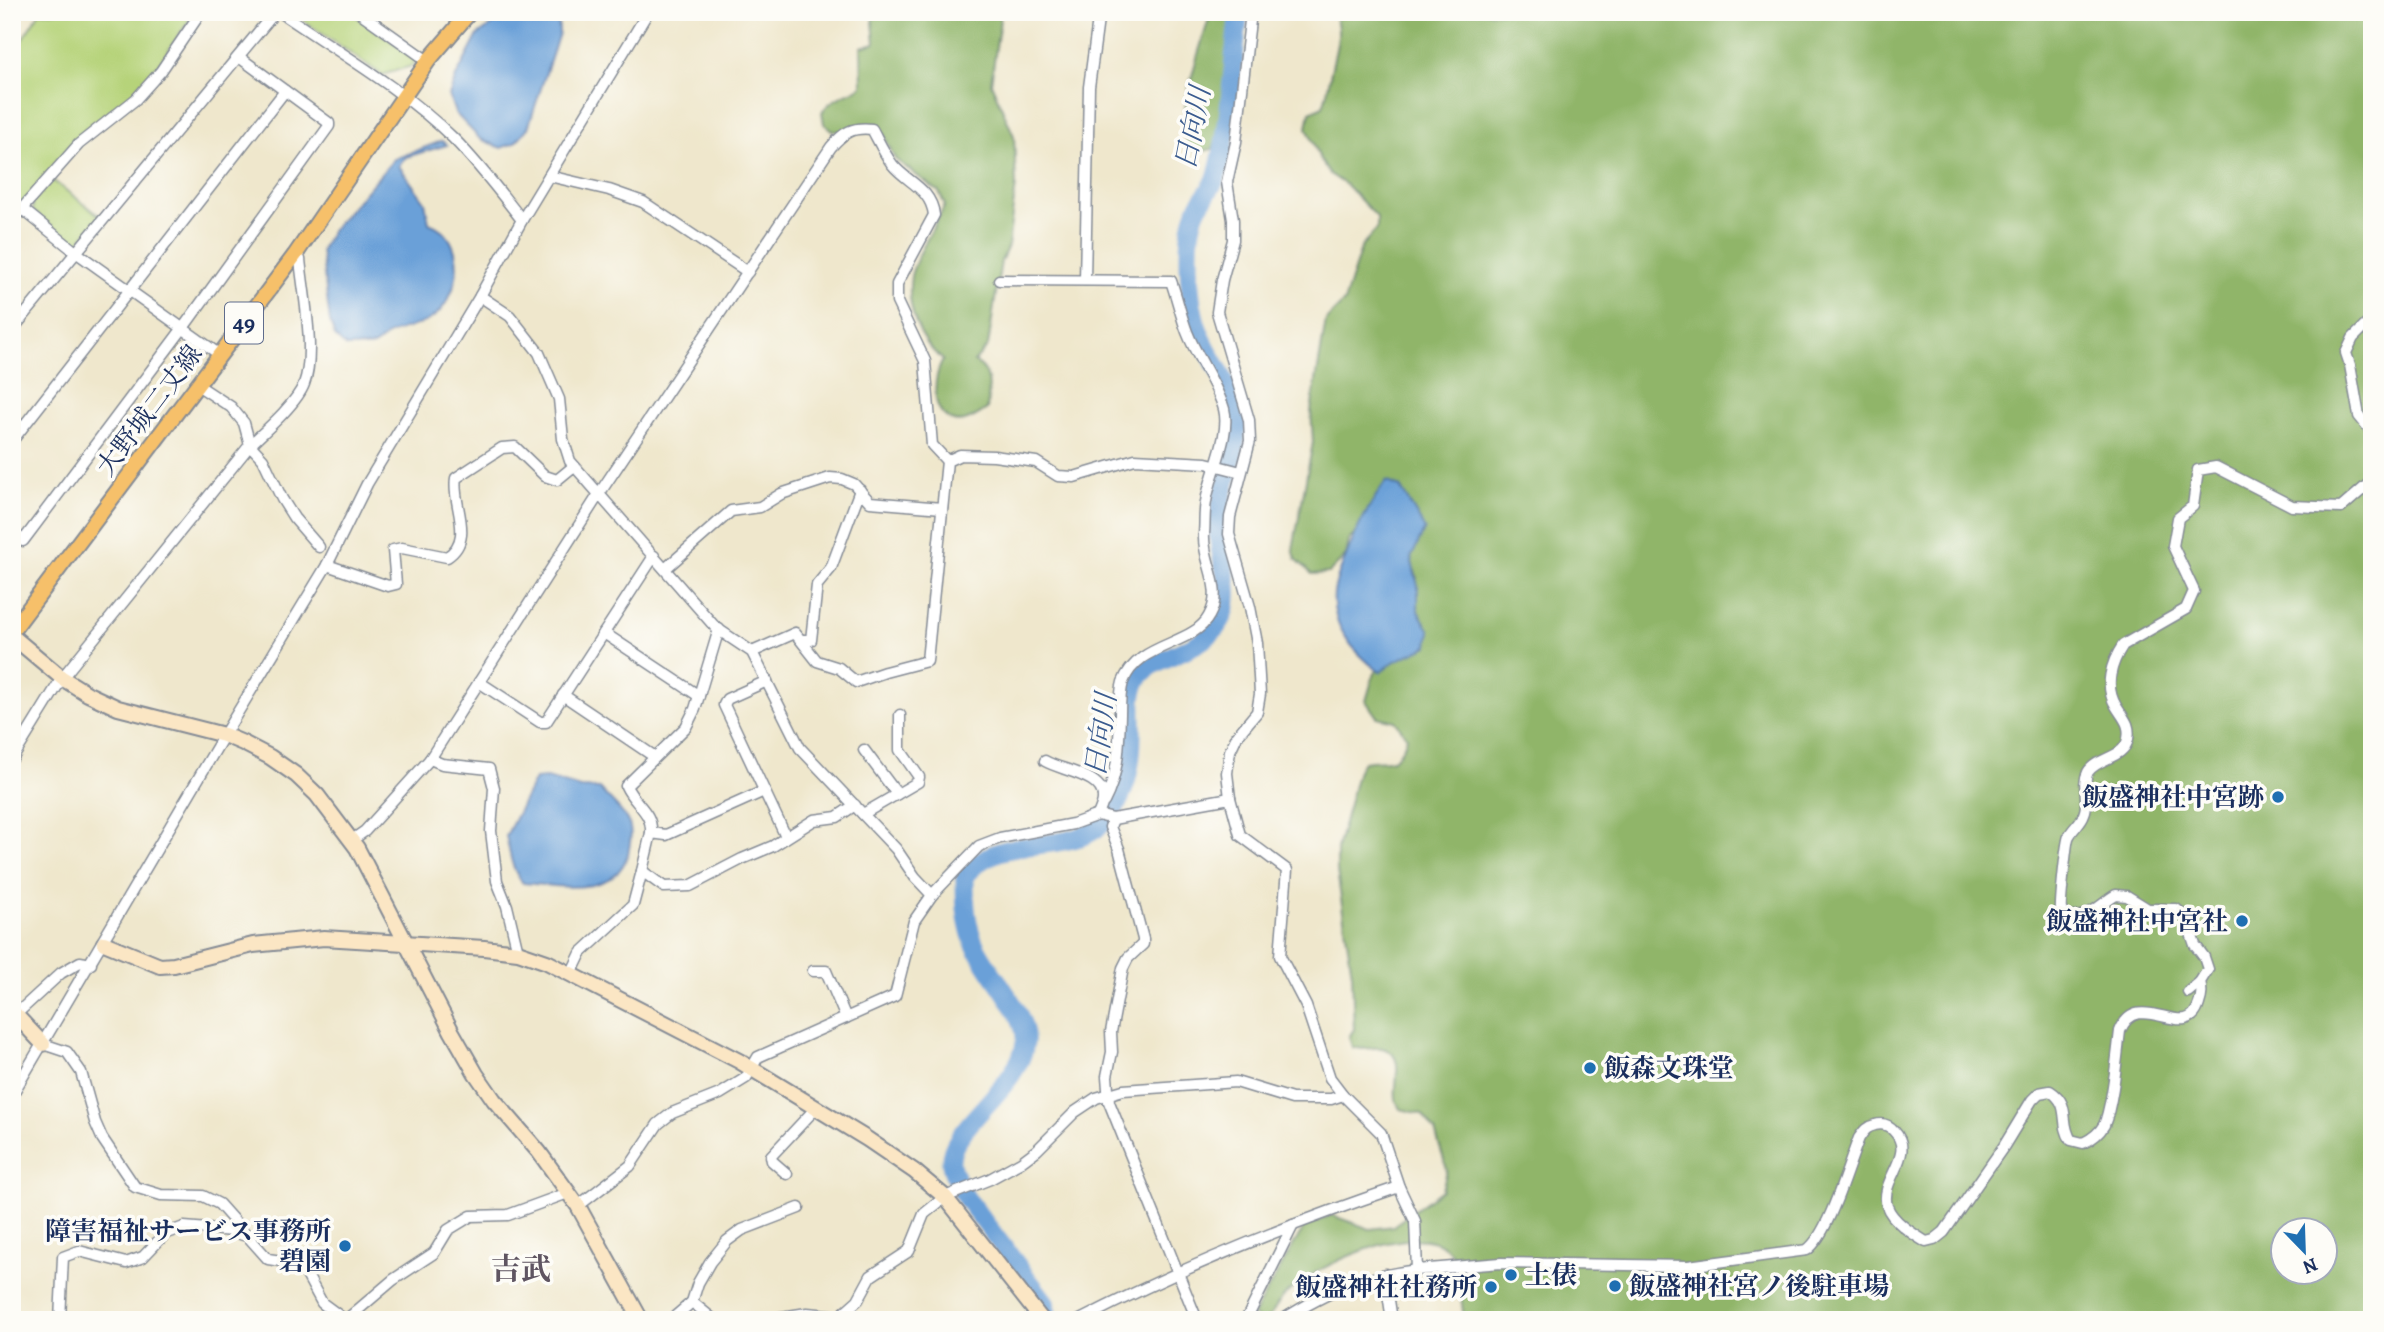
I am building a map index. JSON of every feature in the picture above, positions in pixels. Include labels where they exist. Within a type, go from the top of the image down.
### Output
[{"type":"main road","name":"大野城二丈線","points":[[12,631],[295,255],[402,96],[470,12]]},
{"type":"street","points":[[12,220],[79,144],[145,90],[161,72],[201,12]]},
{"type":"street","points":[[12,330],[275,12]]},
{"type":"street","points":[[280,12],[402,96],[452,136],[522,220]]},
{"type":"street","points":[[359,12],[428,61]]},
{"type":"street","points":[[12,1095],[327,565],[367,484],[480,296],[522,220],[648,12]]},
{"type":"street","points":[[1085,280],[1089,87],[1099,12]]},
{"type":"street","points":[[1251,12],[1236,142],[1227,182],[1233,240],[1217,312],[1249,420],[1250,441],[1230,517],[1229,534],[1257,643],[1260,694],[1256,712],[1237,736],[1230,751],[1227,773],[1230,798],[1240,835],[1287,870],[1280,956],[1306,1006],[1330,1077],[1343,1095],[1381,1133],[1399,1187],[1415,1221],[1417,1270]]},
{"type":"street","points":[[12,531],[23,541],[329,127],[328,122],[239,57]]},
{"type":"street","points":[[12,441],[285,91]]},
{"type":"street","points":[[352,840],[365,831],[430,759],[599,494],[837,140],[852,128],[872,129],[892,165],[925,192],[933,205],[934,215],[897,284],[897,302],[926,361],[932,445],[947,461],[927,661],[885,671],[856,682],[839,668],[817,661],[795,633],[752,652]]},
{"type":"street","points":[[549,176],[608,190],[643,202],[748,272]]},
{"type":"street","points":[[21,208],[76,253],[220,355]]},
{"type":"street","points":[[12,759],[62,678],[250,445],[279,416],[304,385],[310,355],[300,258],[295,255]]},
{"type":"street","points":[[999,279],[1171,281],[1188,333],[1224,410],[1224,436],[1214,464],[1206,503],[1203,541],[1213,576],[1216,599],[1208,618],[1195,630],[1148,653],[1133,666],[1123,683],[1118,765],[1098,815]]},
{"type":"street","points":[[480,296],[510,316],[539,353],[559,398],[562,439],[570,461],[719,629],[752,652],[800,748],[896,849],[915,877],[932,895]]},
{"type":"street","points":[[2372,327],[2367,324],[2353,338],[2346,354],[2359,416],[2372,432]]},
{"type":"street","points":[[199,386],[231,407],[244,423],[250,445],[263,459],[282,499],[319,547]]},
{"type":"street","points":[[327,565],[388,586],[396,584],[393,550],[402,548],[447,557],[455,552],[463,521],[453,491],[456,478],[502,448],[515,447],[545,476],[557,480],[575,466]]},
{"type":"street","points":[[947,461],[960,455],[994,456],[1036,462],[1058,476],[1074,477],[1135,459],[1214,464],[1241,472]]},
{"type":"street","points":[[2188,992],[2200,982],[2208,970],[2204,957],[2195,945],[2185,916],[2176,909],[2148,909],[2127,896],[2116,895],[2083,916],[2065,915],[2061,910],[2066,844],[2086,811],[2086,776],[2090,769],[2123,750],[2129,739],[2127,721],[2110,692],[2112,667],[2123,645],[2186,608],[2194,591],[2174,546],[2178,517],[2193,506],[2198,470],[2216,467],[2291,506],[2341,508],[2372,481]]},
{"type":"street","points":[[665,569],[731,511],[760,507],[781,494],[830,478],[854,484],[870,502],[942,508]]},
{"type":"street","points":[[801,640],[811,640],[817,585],[831,568],[860,490]]},
{"type":"street","points":[[479,682],[540,722],[546,722],[654,556]]},
{"type":"street","points":[[571,974],[581,953],[633,905],[652,823],[626,786],[686,727],[699,695],[719,629]]},
{"type":"street","points":[[604,633],[699,695]]},
{"type":"street","points":[[12,636],[62,678],[88,694],[118,708],[224,735],[270,757],[296,775],[317,795],[352,840],[476,1074],[578,1206],[641,1320]]},
{"type":"street","points":[[767,681],[727,699],[724,705],[786,837]]},
{"type":"street","points":[[563,695],[655,757]]},
{"type":"street","points":[[863,814],[918,782],[919,776],[900,750],[900,715]]},
{"type":"street","points":[[864,750],[897,794]]},
{"type":"street","points":[[430,759],[442,764],[489,769],[494,788],[491,831],[497,881],[507,906],[518,952]]},
{"type":"street","points":[[1045,761],[1055,767],[1093,779],[1101,787],[1104,802]]},
{"type":"street","points":[[651,833],[666,835],[764,791]]},
{"type":"street","points":[[578,1206],[630,1166],[658,1124],[672,1113],[720,1094],[746,1079],[758,1057],[895,996],[914,921],[932,895],[979,846],[1000,838],[1073,824],[1098,815],[1113,819],[1230,798]]},
{"type":"street","points":[[642,871],[664,887],[690,886],[773,846],[814,820],[837,817],[855,805]]},
{"type":"street","points":[[1113,819],[1110,827],[1119,849],[1143,944],[1122,968],[1107,1076],[1110,1101],[1197,1320]]},
{"type":"street","points":[[104,943],[160,966],[174,965],[253,945],[324,937],[518,952],[571,974],[752,1069],[949,1195],[1040,1317]]},
{"type":"street","points":[[91,964],[80,962],[61,973],[13,1014],[43,1044],[67,1052],[81,1072],[102,1138],[135,1187],[161,1195],[203,1196],[219,1204],[268,1259],[301,1264],[323,1303],[346,1320],[393,1280],[435,1253],[448,1230],[471,1216],[508,1215],[568,1193]]},
{"type":"street","points":[[813,971],[826,971],[846,1018]]},
{"type":"street","points":[[1282,1320],[1326,1294],[1356,1281],[1385,1274],[1501,1263],[1688,1266],[1807,1250],[1813,1246],[1826,1223],[1859,1138],[1867,1127],[1879,1124],[1889,1126],[1898,1134],[1902,1148],[1901,1159],[1886,1186],[1888,1209],[1915,1235],[1926,1242],[1934,1240],[1944,1232],[2039,1093],[2050,1091],[2059,1097],[2064,1107],[2066,1132],[2071,1140],[2083,1143],[2095,1137],[2104,1126],[2124,1021],[2131,1015],[2148,1012],[2174,1020],[2185,1020],[2197,1012],[2203,993],[2200,982]]},
{"type":"street","points":[[763,1320],[807,1313],[839,1318],[858,1300],[871,1276],[909,1251],[924,1214],[949,1195],[1021,1163],[1075,1112],[1096,1098],[1123,1090],[1236,1082],[1292,1099],[1331,1099],[1343,1095]]},
{"type":"street","points":[[787,1174],[772,1161],[771,1156],[816,1108]]},
{"type":"street","points":[[1080,1320],[1179,1271],[1293,1225],[1399,1187]]},
{"type":"street","points":[[671,1320],[692,1302],[698,1283],[710,1262],[727,1241],[742,1230],[799,1209]]},
{"type":"street","points":[[1246,1320],[1293,1225]]},
{"type":"street","points":[[60,1320],[62,1257],[79,1251],[126,1263],[143,1256],[165,1234],[184,1227],[233,1231],[247,1237]]},
{"type":"street","points":[[1385,1274],[1392,1320]]},
{"type":"street","points":[[692,1302],[714,1320]]},
{"type":"green space","points":[[40,12],[195,12],[136,93],[77,140],[12,217],[12,127],[18,119],[12,110],[12,55]]},
{"type":"green space","points":[[291,12],[350,12],[418,59],[412,66],[382,75]]},
{"type":"green space","points":[[872,12],[1001,12],[991,83],[1014,136],[1016,185],[1008,246],[1001,261],[988,346],[974,362],[980,365],[987,375],[987,409],[965,421],[951,420],[939,409],[935,392],[937,375],[943,360],[921,333],[910,299],[913,269],[945,205],[939,192],[895,159],[883,133],[833,131],[824,124],[822,112],[826,107],[862,86],[861,47],[875,43]]},
{"type":"green space","points":[[1211,12],[1237,12],[1223,123],[1213,149],[1200,152],[1193,150],[1185,136],[1185,108],[1192,74]]},
{"type":"green space","points":[[1333,12],[2372,12],[2372,1320],[1465,1320],[1458,1272],[1452,1255],[1446,1248],[1431,1241],[1411,1240],[1388,1243],[1340,1260],[1300,1282],[1276,1306],[1268,1320],[1258,1320],[1253,1315],[1304,1227],[1331,1215],[1370,1229],[1393,1226],[1442,1190],[1447,1170],[1435,1131],[1422,1114],[1400,1109],[1396,1100],[1395,1058],[1385,1049],[1352,1047],[1349,1037],[1354,1029],[1352,974],[1337,871],[1337,849],[1358,770],[1363,762],[1395,758],[1407,737],[1395,721],[1377,717],[1366,701],[1373,677],[1414,609],[1414,584],[1417,577],[1414,569],[1367,522],[1349,540],[1346,556],[1329,573],[1312,574],[1296,559],[1293,549],[1313,442],[1311,411],[1326,320],[1344,302],[1362,245],[1377,229],[1377,217],[1346,185],[1330,174],[1320,159],[1307,128],[1310,112],[1323,106],[1338,39],[1338,26]]},
{"type":"green space","points":[[51,179],[100,216],[76,246],[33,211],[33,200]]},
{"type":"water","points":[[510,12],[558,12],[559,33],[528,128],[515,143],[501,148],[480,139],[455,113],[449,96],[478,35]]},
{"type":"water","points":[[442,141],[447,145],[406,157],[399,166],[425,202],[429,223],[442,230],[451,241],[457,268],[450,296],[442,308],[427,321],[391,333],[373,346],[346,347],[335,337],[330,322],[321,250],[332,230],[394,159]]},
{"type":"water","points":[[1386,481],[1400,487],[1425,529],[1411,558],[1418,586],[1418,611],[1430,631],[1428,646],[1395,661],[1380,672],[1361,656],[1345,636],[1335,613],[1334,600],[1337,579],[1354,537]]},
{"type":"water","points":[[547,778],[580,788],[600,789],[625,817],[631,833],[628,854],[621,868],[611,878],[584,886],[568,887],[523,883],[519,878],[506,836],[535,779]]},
{"type":"waterway","name":"日向川","points":[[1049,1320],[1045,1302],[966,1198],[951,1164],[953,1150],[960,1136],[1010,1076],[1020,1060],[1025,1043],[1020,1018],[979,952],[970,932],[965,900],[965,876],[981,861],[999,852],[1060,842],[1097,829],[1111,814],[1125,786],[1132,744],[1132,700],[1137,681],[1144,671],[1155,664],[1208,636],[1225,611],[1227,590],[1218,528],[1222,498],[1234,453],[1237,423],[1229,389],[1194,317],[1189,247],[1194,218],[1216,179],[1222,156],[1239,12]]},
{"type":"waterway","points":[[600,1320],[614,1312]]},
{"type":"place","name":"飯盛神社中宮跡","points":[[2278,797]]},
{"type":"place","name":"飯盛神社中宮社","points":[[2242,921]]},
{"type":"place","name":"飯森文珠堂","points":[[1590,1068]]},
{"type":"place","name":"障害福祉サービス事務所 碧園","points":[[345,1246]]},
{"type":"place","name":"土俵","points":[[1511,1275]]},
{"type":"place","name":"飯盛神社宮ノ後駐車場","points":[[1615,1286]]},
{"type":"place","name":"飯盛神社社務所","points":[[1491,1287]]},
{"type":"district","name":"吉武","points":[[521,1269]]}]
